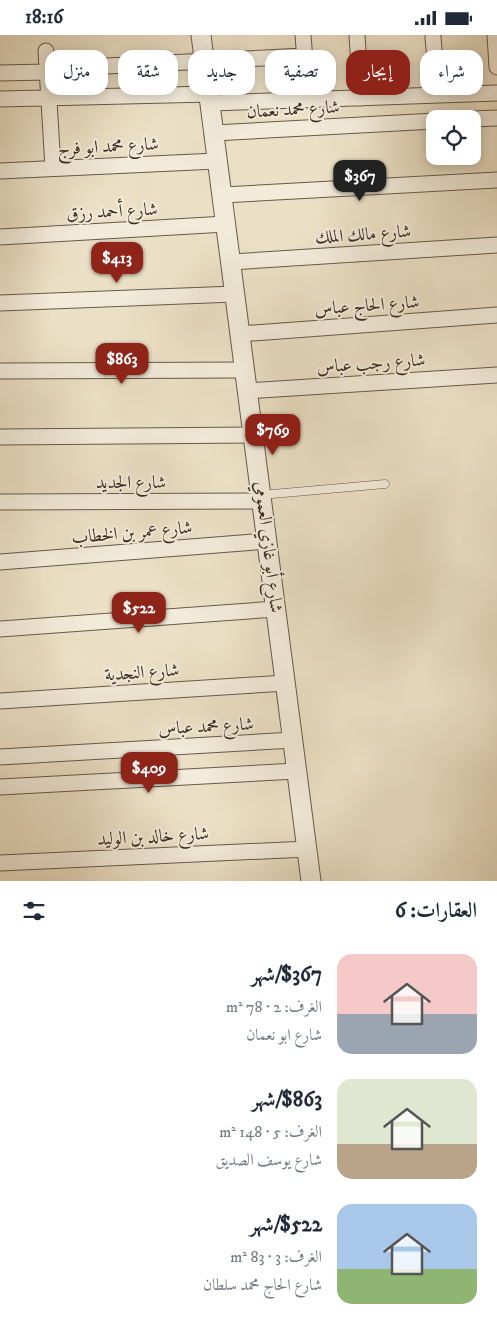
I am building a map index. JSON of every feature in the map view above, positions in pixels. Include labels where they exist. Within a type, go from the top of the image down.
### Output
[{"type":"street","name":"شارع أبو غازي العمومي","points":[[201,35],[203,50]]},
{"type":"street","points":[[304,35],[305,50]]},
{"type":"street","points":[[357,35],[361,98]]},
{"type":"street","points":[[495,35],[497,67]]},
{"type":"street","points":[[433,37],[434,50]]},
{"type":"street","points":[[108,67],[188,62]]},
{"type":"street","points":[[0,73],[45,70]]},
{"type":"street","points":[[483,93],[497,93]]},
{"type":"street","points":[[49,95],[54,168]]},
{"type":"street","name":"شارع أبو غازي العمومي","points":[[209,95],[311,881]]},
{"type":"street","points":[[308,95],[308,100]]},
{"type":"street","points":[[0,99],[308,100],[438,95]]},
{"type":"street","points":[[481,119],[497,118]]},
{"type":"street","name":"شارع محمد نعمان","points":[[214,133],[426,121]]},
{"type":"street","name":"شارع محمد ابو فرج","points":[[0,171],[218,161]]},
{"type":"street","points":[[222,195],[497,179]]},
{"type":"street","name":"شارع أحمد رزق","points":[[0,237],[226,224]]},
{"type":"street","name":"شارع مالك الملك","points":[[231,262],[497,245]]},
{"type":"street","points":[[0,303],[235,294]]},
{"type":"street","name":"شارع الحاج عباس","points":[[240,334],[497,315]]},
{"type":"street","points":[[0,371],[244,370]]},
{"type":"street","name":"شارع رجب عباس","points":[[247,391],[497,375]]},
{"type":"street","points":[[0,437],[253,435]]},
{"type":"street","name":"شارع الجديد","points":[[0,502],[261,498]]},
{"type":"street","name":"شارع عمر بن الخطاب","points":[[0,562],[267,541]]},
{"type":"street","points":[[0,629],[276,609]]},
{"type":"street","name":"شارع النجدية","points":[[0,701],[286,683]]},
{"type":"street","name":"شارع محمد عباس","points":[[0,757],[293,741]]},
{"type":"street","points":[[0,787],[297,771]]},
{"type":"street","name":"شارع خالد بن الوليد","points":[[0,863],[308,849]]},
{"type":"lane","points":[[261,498],[385,484]]}]
